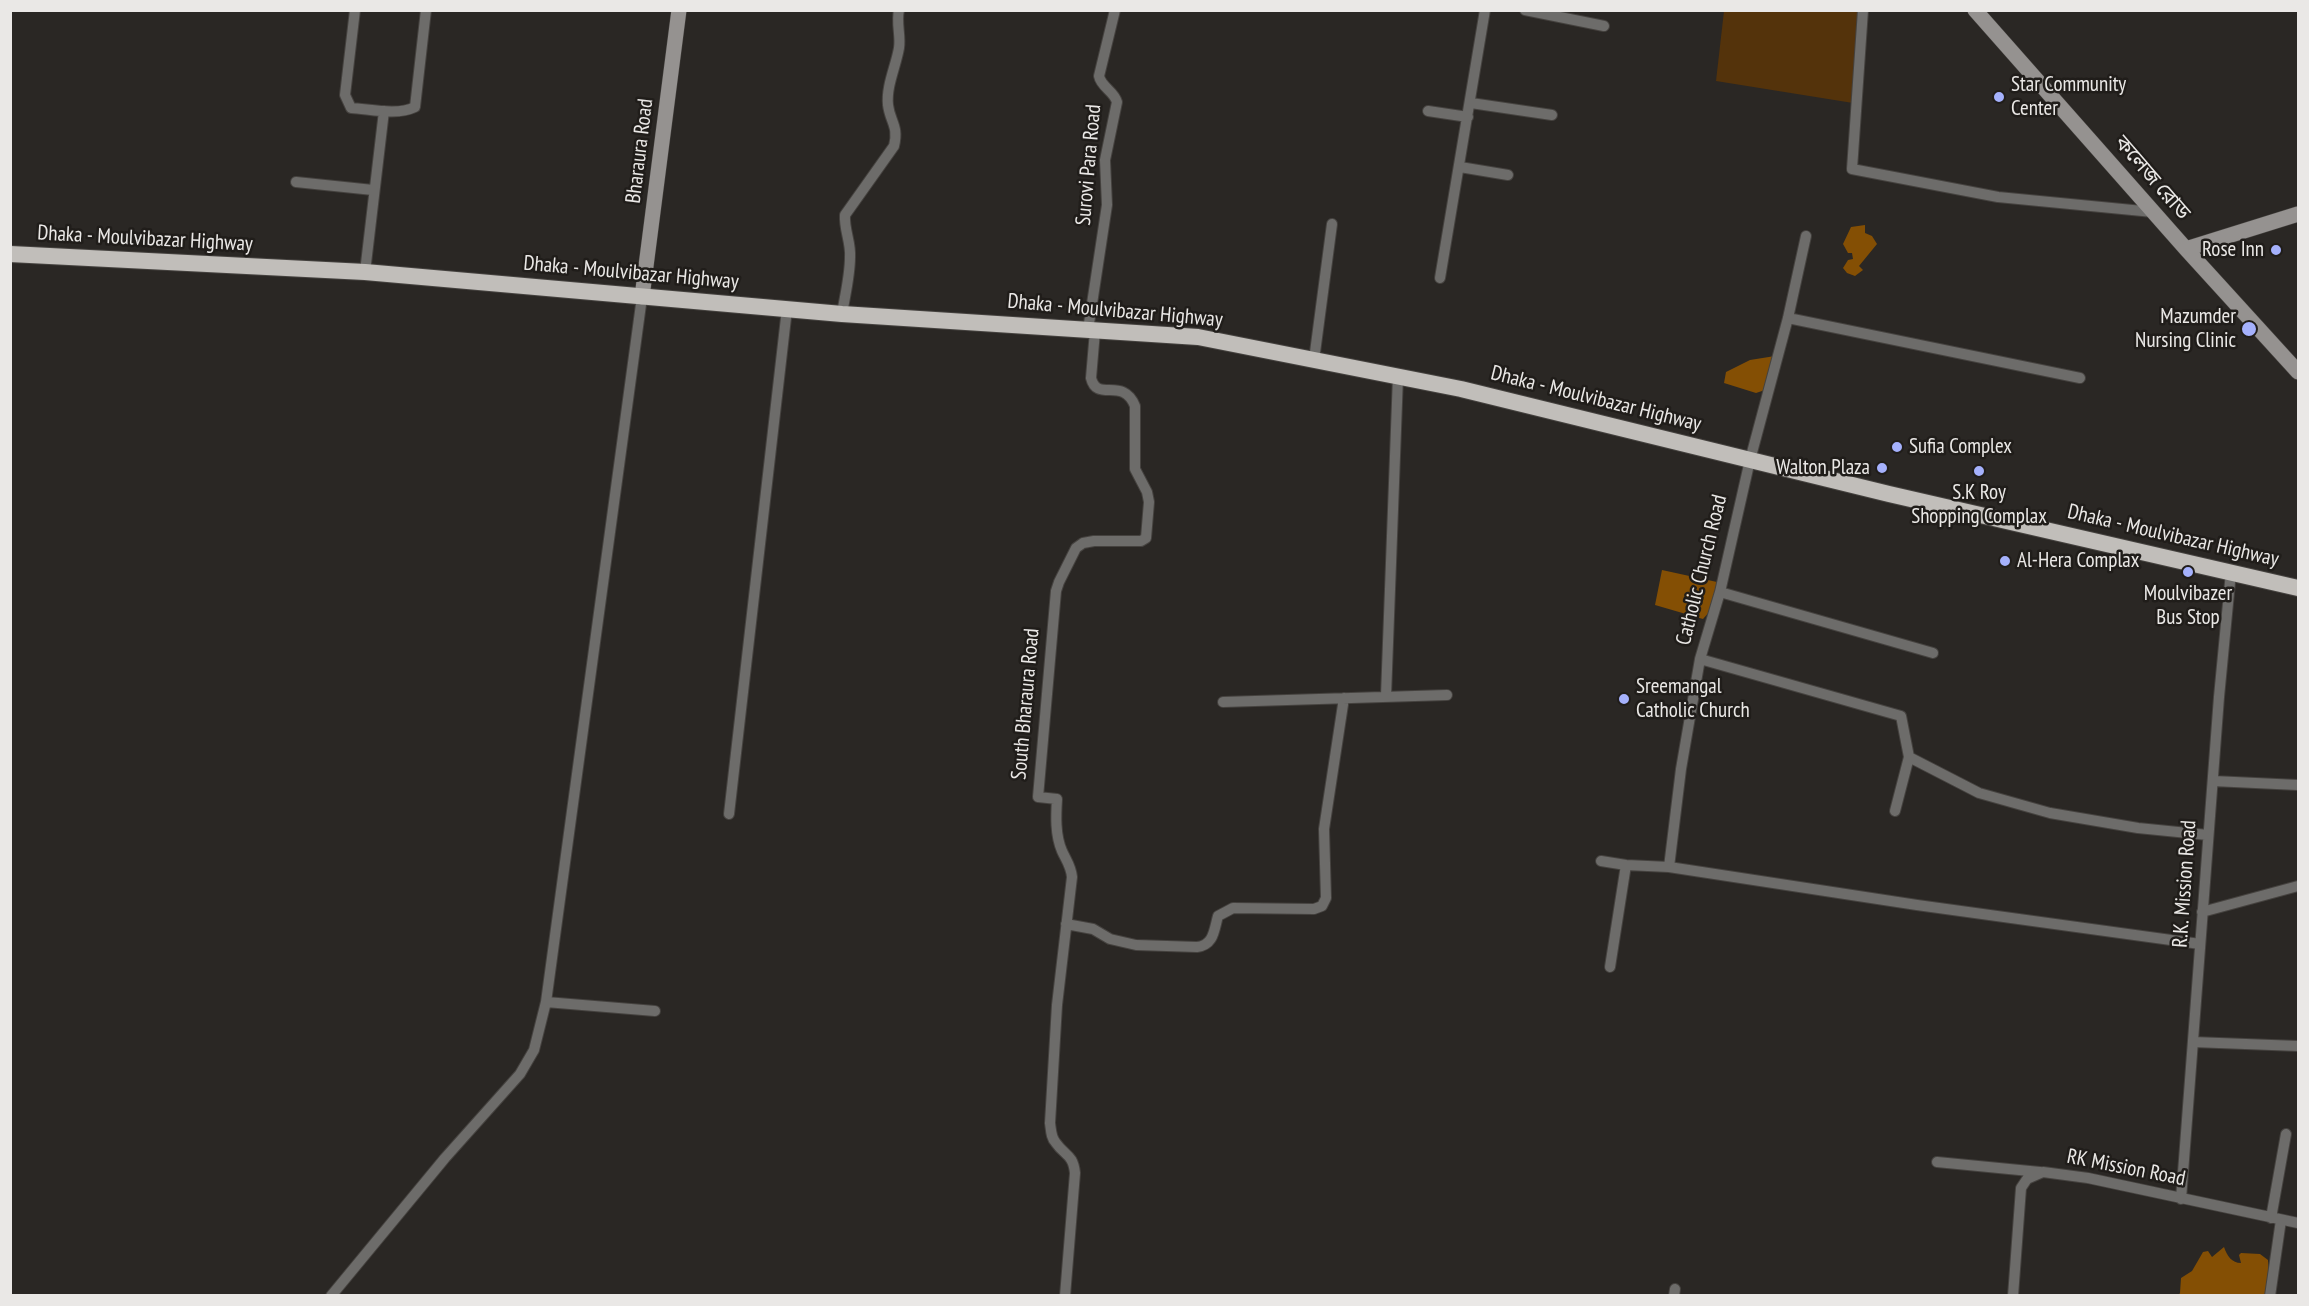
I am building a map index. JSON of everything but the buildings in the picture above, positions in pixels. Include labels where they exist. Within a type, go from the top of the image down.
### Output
[{"type":"highway","name":"Dhaka - Moulvibazar Highway","points":[[10,254],[364,272],[842,314],[1198,337],[1461,389],[1750,460],[2298,588]]},
{"type":"main road","name":"Bharaura Road","points":[[642,297],[679,10]]},
{"type":"main road","name":"কলেজ রোড","points":[[1975,10],[2298,372]]},
{"type":"main road","points":[[2186,249],[2298,214]]},
{"type":"street","points":[[355,10],[345,94],[351,108],[384,111],[408,110],[414,107],[426,10]]},
{"type":"street","points":[[842,314],[850,259],[850,245],[844,228],[845,216],[894,146],[896,136],[896,126],[888,105],[900,46],[899,10]]},
{"type":"street","name":"Surovi Para Road","points":[[1092,330],[1107,205],[1105,160],[1117,102],[1115,96],[1100,81],[1099,76],[1115,10]]},
{"type":"street","points":[[1440,278],[1485,10]]},
{"type":"street","points":[[1526,10],[1604,26]]},
{"type":"street","points":[[1587,23],[1589,10]]},
{"type":"street","points":[[1863,10],[1852,169],[1998,197],[2153,212]]},
{"type":"street","points":[[1471,103],[1552,115]]},
{"type":"street","points":[[364,272],[384,111]]},
{"type":"street","points":[[1428,111],[1468,117]]},
{"type":"street","points":[[1460,167],[1508,175]]},
{"type":"street","points":[[296,182],[373,190]]},
{"type":"street","points":[[1314,360],[1332,224]]},
{"type":"street","name":"Catholic Church Road","points":[[1669,867],[1681,769],[1700,659],[1720,592],[1750,460],[1788,318],[1806,236]]},
{"type":"street","points":[[332,1296],[445,1158],[520,1074],[534,1050],[546,1002],[642,297]]},
{"type":"street","points":[[729,813],[787,309]]},
{"type":"street","points":[[1788,318],[2080,378]]},
{"type":"street","name":"South Bharaura Road","points":[[1065,1296],[1075,1173],[1074,1163],[1069,1155],[1056,1144],[1052,1136],[1050,1123],[1057,1005],[1072,877],[1071,867],[1059,840],[1056,818],[1058,799],[1038,796],[1056,591],[1076,548],[1083,543],[1141,541],[1146,538],[1149,502],[1147,492],[1135,469],[1135,406],[1127,392],[1098,389],[1093,385],[1091,378],[1092,330]]},
{"type":"street","points":[[1386,696],[1398,376]]},
{"type":"street","name":"R.K. Mission Road","points":[[2181,1199],[2208,835],[2231,572]]},
{"type":"street","points":[[1720,592],[1933,653]]},
{"type":"street","points":[[1700,659],[1901,716],[1909,757],[1895,811]]},
{"type":"street","points":[[1223,702],[1447,694]]},
{"type":"street","points":[[1066,924],[1093,929],[1110,939],[1136,945],[1197,947],[1205,946],[1212,939],[1218,916],[1233,908],[1314,909],[1322,906],[1326,898],[1324,829],[1344,698]]},
{"type":"street","points":[[1909,757],[1979,792],[2050,813],[2138,828],[2208,835]]},
{"type":"street","points":[[2213,781],[2298,785]]},
{"type":"street","points":[[1601,861],[1669,867],[1917,905],[2200,944]]},
{"type":"street","points":[[1610,967],[1626,865]]},
{"type":"street","points":[[2202,912],[2298,886]]},
{"type":"street","points":[[546,1002],[655,1011]]},
{"type":"street","points":[[2193,1042],[2298,1046]]},
{"type":"street","points":[[2270,1296],[2286,1134]]},
{"type":"street","points":[[1937,1162],[2043,1172]]},
{"type":"street","name":"RK Mission Road","points":[[2013,1296],[2021,1188],[2027,1179],[2043,1172],[2088,1178],[2298,1223]]},
{"type":"shaded area","points":[[1724,11],[1861,11],[1853,103],[1716,81]]},
{"type":"shaded area","points":[[1865,225],[1865,233],[1872,236],[1877,244],[1859,266],[1863,270],[1855,276],[1847,273],[1843,268],[1848,260],[1853,259],[1852,253],[1848,253],[1843,244],[1851,227]]},
{"type":"shaded area","points":[[1775,356],[1765,390],[1756,393],[1724,383],[1726,372],[1750,360]]},
{"type":"shaded area","points":[[1662,570],[1717,582],[1711,610],[1703,619],[1655,605]]},
{"type":"shaded area","points":[[2224,1247],[2230,1258],[2238,1263],[2241,1263],[2239,1255],[2241,1253],[2260,1254],[2268,1260],[2269,1275],[2266,1295],[2178,1296],[2181,1278],[2192,1271],[2203,1252],[2208,1251],[2212,1257]]},
{"type":"place","name":"Star Community Center","points":[[1999,97]]},
{"type":"place","name":"Rose Inn","points":[[2276,250]]},
{"type":"place","name":"Mazumder Nursing Clinic","points":[[2249,329]]},
{"type":"place","name":"Sufia Complex","points":[[1897,447]]},
{"type":"place","name":"Walton Plaza","points":[[1882,468]]},
{"type":"place","name":"S.K Roy Shopping Complax","points":[[1979,471]]},
{"type":"place","name":"Al-Hera Complax","points":[[2005,561]]},
{"type":"place","name":"Moulvibazer Bus Stop","points":[[2188,572]]},
{"type":"place","name":"Sreemangal Catholic Church","points":[[1624,699]]}]
